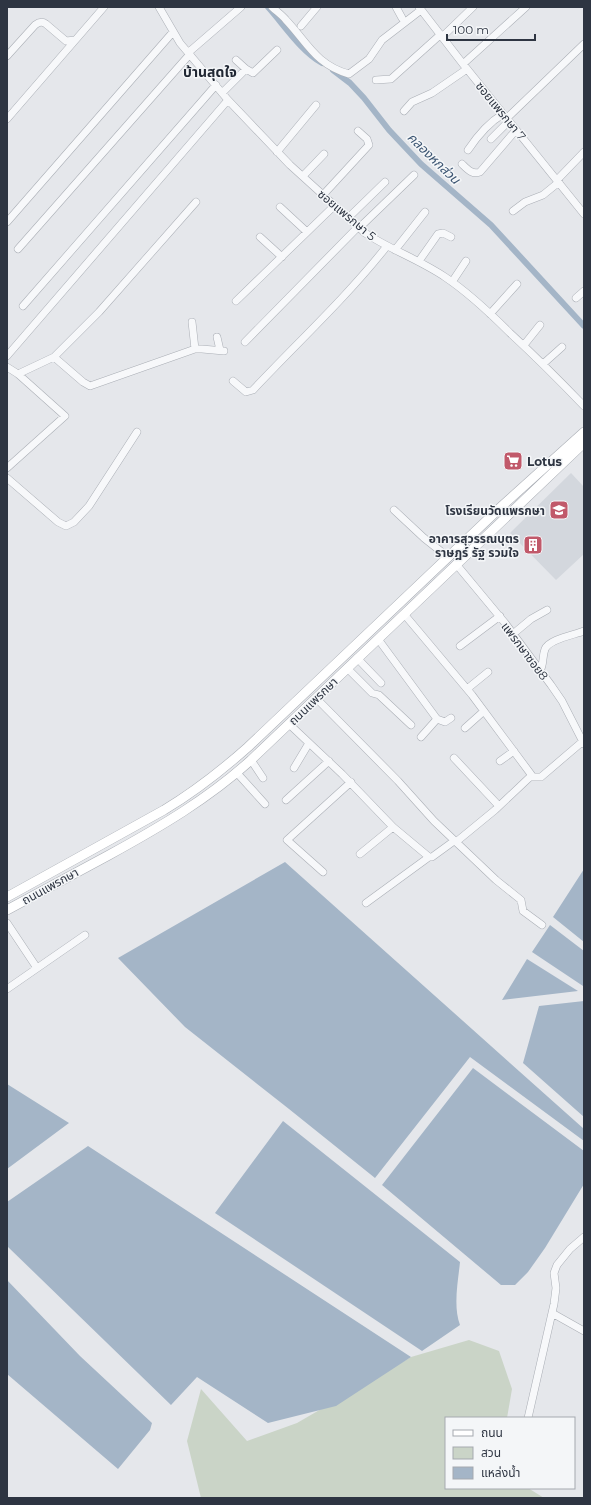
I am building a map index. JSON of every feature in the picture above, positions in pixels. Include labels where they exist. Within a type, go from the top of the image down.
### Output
[{"type":"main road","name":"ถนนแพรกษา","points":[[7,897],[159,813],[187,796],[213,777],[248,747],[517,491],[584,432]]},
{"type":"main road","name":"ถนนแพรกษา","points":[[7,910],[165,824],[212,794],[251,760],[584,443]]},
{"type":"street","points":[[7,119],[104,7]]},
{"type":"street","name":"ซอยแพรกษา 5","points":[[159,7],[189,53],[228,100],[278,152],[334,206],[358,228],[375,240],[419,261],[452,282],[524,345],[584,406]]},
{"type":"street","points":[[18,249],[189,53],[241,7]]},
{"type":"street","points":[[272,7],[286,19],[308,48],[319,59],[348,74],[369,59],[382,40],[420,8]]},
{"type":"street","points":[[301,26],[316,7]]},
{"type":"street","points":[[396,7],[402,18]]},
{"type":"street","points":[[376,80],[391,79],[472,7]]},
{"type":"street","points":[[404,111],[412,102],[432,93],[465,67],[526,7]]},
{"type":"street","name":"ซอยแพรกษา 7","points":[[420,8],[465,67],[584,214]]},
{"type":"street","points":[[7,56],[38,23],[46,24],[66,41],[75,40]]},
{"type":"street","points":[[7,222],[174,32]]},
{"type":"street","points":[[490,139],[507,118],[584,44]]},
{"type":"street","points":[[236,60],[246,70],[253,73],[277,50]]},
{"type":"street","points":[[222,93],[246,70]]},
{"type":"street","points":[[22,306],[216,85]]},
{"type":"street","points":[[7,356],[228,100]]},
{"type":"street","points":[[278,152],[316,105]]},
{"type":"street","points":[[468,150],[484,128],[496,118],[507,118]]},
{"type":"street","points":[[462,164],[471,172],[480,172],[516,130]]},
{"type":"street","points":[[323,195],[369,145],[367,139],[358,131]]},
{"type":"street","points":[[513,211],[525,202],[543,195],[584,152]]},
{"type":"street","points":[[303,176],[324,154]]},
{"type":"street","points":[[244,342],[358,228],[414,175]]},
{"type":"street","points":[[348,218],[385,182]]},
{"type":"street","points":[[18,374],[54,357],[99,312],[196,202]]},
{"type":"street","points":[[236,301],[334,206]]},
{"type":"street","points":[[280,207],[307,232]]},
{"type":"street","points":[[395,250],[425,212]]},
{"type":"street","points":[[419,261],[438,234],[443,233],[451,237]]},
{"type":"street","points":[[260,237],[282,257]]},
{"type":"street","points":[[233,381],[246,392],[253,390],[339,303],[387,246]]},
{"type":"street","points":[[452,282],[466,260]]},
{"type":"street","points":[[490,314],[517,284]]},
{"type":"street","points":[[576,298],[584,292]]},
{"type":"street","points":[[192,322],[194,347]]},
{"type":"street","points":[[524,345],[540,325]]},
{"type":"street","points":[[54,357],[82,382],[90,386],[194,347],[222,351],[218,337]]},
{"type":"street","points":[[543,364],[562,347]]},
{"type":"street","points":[[7,367],[18,374],[65,416],[7,468]]},
{"type":"street","points":[[7,478],[58,522],[66,526],[74,522],[89,506],[137,432]]},
{"type":"street","points":[[394,510],[424,538],[448,557]]},
{"type":"street","name":"แพรกษาซอย8","points":[[456,564],[500,616],[562,701],[582,739]]},
{"type":"street","points":[[513,634],[531,619],[547,610]]},
{"type":"street","points":[[404,614],[467,689],[531,776],[535,778],[541,777],[582,739]]},
{"type":"street","points":[[460,646],[500,616]]},
{"type":"street","points":[[540,671],[543,666],[544,652],[549,644],[584,631]]},
{"type":"street","points":[[378,639],[437,719],[444,722],[451,718]]},
{"type":"street","points":[[357,658],[381,683]]},
{"type":"street","points":[[347,668],[372,693],[379,695],[411,725]]},
{"type":"street","points":[[467,689],[488,672]]},
{"type":"street","points":[[316,698],[398,781],[434,822],[500,884],[521,900],[523,912],[542,925]]},
{"type":"street","points":[[465,728],[484,711]]},
{"type":"street","points":[[421,737],[437,719]]},
{"type":"street","points":[[289,724],[351,782],[394,827],[429,857]]},
{"type":"street","points":[[294,768],[309,743]]},
{"type":"street","points":[[500,761],[514,751]]},
{"type":"street","points":[[454,758],[499,806]]},
{"type":"street","points":[[251,760],[264,778]]},
{"type":"street","points":[[286,800],[329,761]]},
{"type":"street","points":[[237,773],[265,804]]},
{"type":"street","points":[[366,903],[429,857],[432,857],[455,842],[499,806],[531,776]]},
{"type":"street","points":[[323,872],[287,840],[351,782]]},
{"type":"street","points":[[360,854],[394,827]]},
{"type":"street","points":[[7,923],[37,968]]},
{"type":"street","points":[[7,989],[85,935]]},
{"type":"street","points":[[528,1417],[556,1296],[554,1273],[557,1265],[570,1249],[584,1237]]},
{"type":"street","points":[[552,1313],[584,1331]]},
{"type":"shaded area","name":"โรงเรียนวัดแพรกษา","points":[[571,473],[584,487],[584,554],[556,580],[510,533]]},
{"type":"green space","points":[[469,1340],[499,1351],[512,1389],[507,1417],[445,1417],[445,1489],[530,1489],[544,1498],[201,1498],[187,1441],[201,1389],[247,1441],[297,1423],[411,1357]]},
{"type":"water","points":[[285,862],[584,1129],[584,1141],[470,1057],[375,1178],[185,1027],[118,958]]},
{"type":"water","points":[[584,869],[584,942],[553,917]]},
{"type":"water","points":[[550,925],[584,951],[583,986],[532,952]]},
{"type":"water","points":[[527,959],[578,991],[502,1000]]},
{"type":"water","points":[[584,1001],[584,1117],[523,1063],[539,1006]]},
{"type":"water","points":[[473,1068],[584,1151],[584,1184],[545,1248],[528,1272],[515,1285],[501,1285],[382,1185]]},
{"type":"water","points":[[7,1084],[69,1123],[7,1169]]},
{"type":"water","points":[[283,1121],[460,1262],[456,1302],[460,1325],[422,1351],[215,1213]]},
{"type":"water","points":[[88,1146],[411,1357],[336,1406],[268,1423],[197,1377],[171,1405],[7,1246],[7,1202]]},
{"type":"water","points":[[7,1280],[80,1356],[152,1423],[150,1430],[118,1469],[7,1374]]},
{"type":"waterway","name":"คลองหกส่วน","points":[[268,7],[300,45],[322,63]]},
{"type":"waterway","name":"คลองหกส่วน","points":[[333,70],[350,83],[389,130],[421,164],[491,225],[584,326]]},
{"type":"place","name":"Lotus","points":[[513,461]]},
{"type":"place","name":"โรงเรียนวัดแพรกษา","points":[[559,510]]},
{"type":"place","name":"อาคารสุวรรณบุตร ราษฎร์ รัฐ รวมใจ","points":[[533,545]]},
{"type":"district","name":"บ้านสุดใจ","points":[[210,72]]}]
